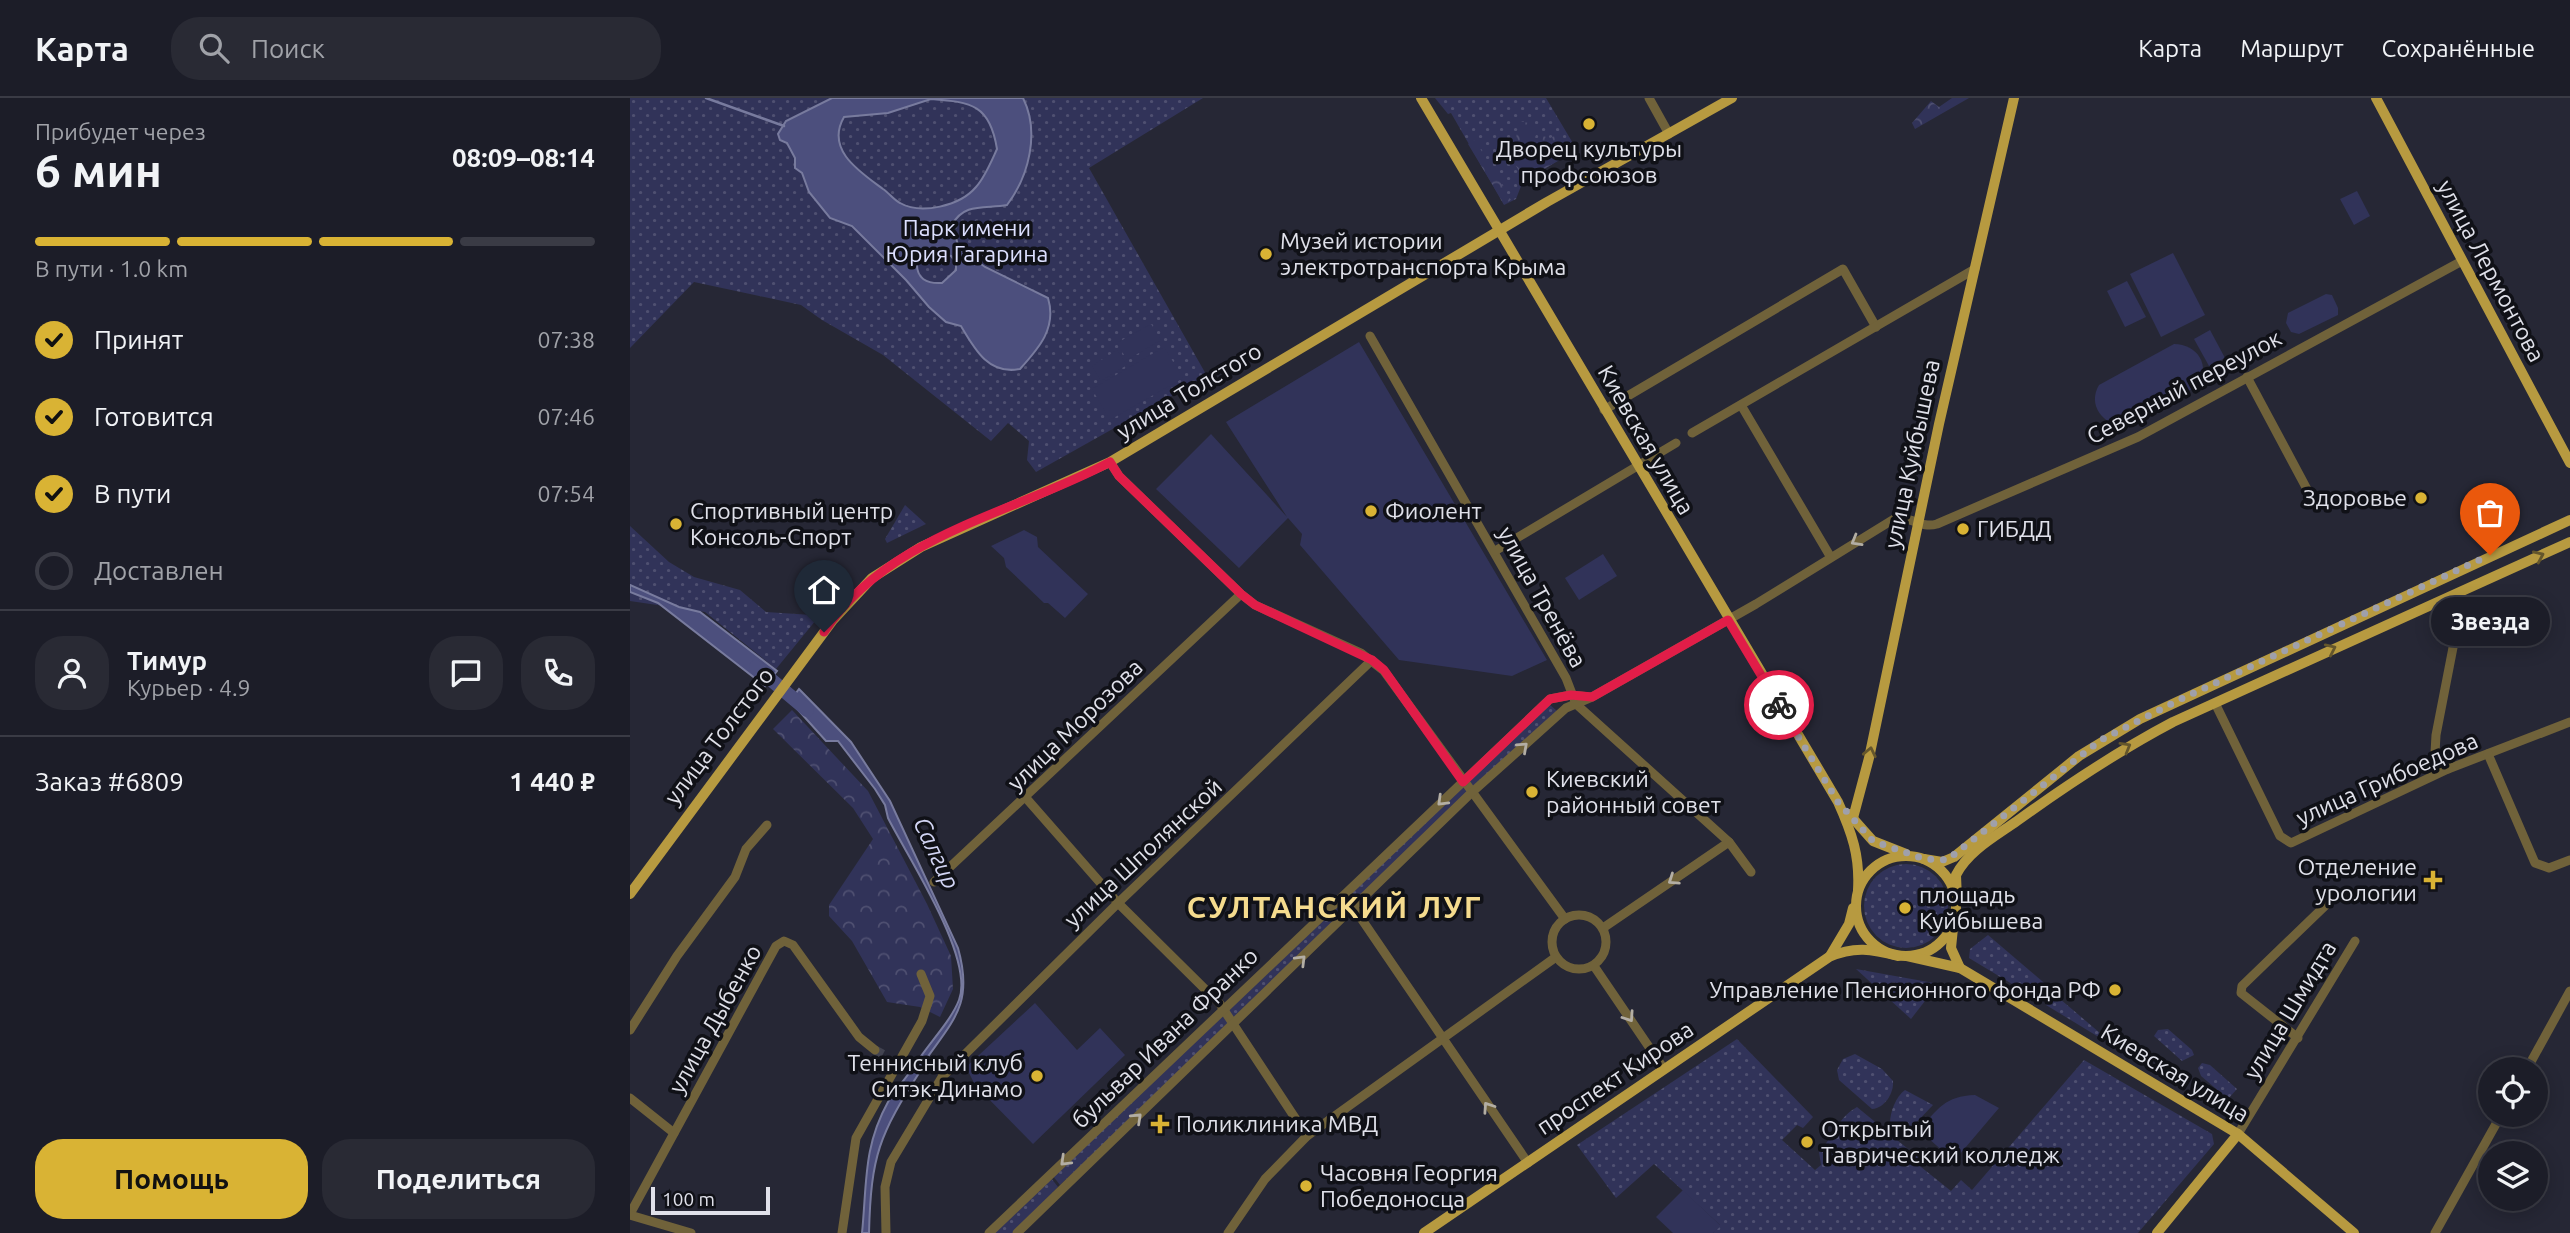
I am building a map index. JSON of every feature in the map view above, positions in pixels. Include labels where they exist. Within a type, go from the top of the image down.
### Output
[{"type":"main road","name":"Киевская улица","points":[[1421,98],[1838,802],[1855,839],[1859,866],[1857,892]]},
{"type":"main road","name":"улица Толстого","points":[[630,894],[840,611],[872,578],[921,547],[1110,462],[1669,134],[1714,103],[1732,98]]},
{"type":"main road","name":"улица Куйбышева","points":[[1853,818],[1869,758],[1918,522],[2014,98]]},
{"type":"main road","name":"улица Лермонтова","points":[[2376,98],[2570,463]]},
{"type":"main road","points":[[1829,957],[1849,924],[1857,892],[1867,873],[1885,860],[1912,856],[1942,862],[1954,857],[2079,756],[2130,724],[2570,520]]},
{"type":"main road","points":[[1960,968],[1951,948],[1956,875],[1980,847],[2113,755],[2173,722],[2570,542]]},
{"type":"main road","points":[[2401,597],[2409,614]]},
{"type":"main road","name":"Киевская улица","points":[[1838,802],[1873,841],[1912,856]]},
{"type":"main road","points":[[1924,859],[1949,878],[1956,900]]},
{"type":"main road","points":[[1857,892],[1855,908],[1862,930],[1877,947],[1902,956],[1929,950],[1939,944],[1953,925]]},
{"type":"main road","name":"Киевская улица","points":[[1829,957],[1845,950],[1866,948],[1960,968],[2238,1134],[2354,1233]]},
{"type":"main road","name":"проспект Кирова","points":[[1424,1233],[1829,957]]},
{"type":"main road","name":"улица Шмидта","points":[[2157,1233],[2238,1134]]},
{"type":"street","points":[[1649,98],[1669,134]]},
{"type":"street","name":"Северный переулок","points":[[1918,522],[1922,527],[1937,524],[2138,437],[2462,261]]},
{"type":"street","points":[[1604,410],[1843,269],[1876,327]]},
{"type":"street","points":[[1692,433],[1975,269]]},
{"type":"street","name":"улица Тренёва","points":[[1370,336],[1566,678],[1573,700],[1729,842],[1751,872]]},
{"type":"street","points":[[2247,377],[2316,506]]},
{"type":"street","points":[[1741,405],[1830,556]]},
{"type":"street","points":[[1495,551],[1676,443]]},
{"type":"street","points":[[1110,462],[1119,476],[1255,605],[1372,660],[1384,670],[1565,919]]},
{"type":"street","name":"бульвар Ивана Франко","points":[[989,1233],[1550,699],[1592,697],[1728,620],[1898,517],[1918,522]]},
{"type":"street","name":"улица Морозова","points":[[934,882],[1241,594]]},
{"type":"street","points":[[2448,769],[2435,753],[2436,735],[2457,627],[2455,615]]},
{"type":"street","name":"улица Шполянской","points":[[886,1233],[886,1187],[891,1162],[942,1077],[1118,903],[1372,660]]},
{"type":"street","name":"бульвар Ивана Франко","points":[[1017,1233],[1235,1025],[1472,792],[1573,700]]},
{"type":"street","name":"улица Грибоедова","points":[[2215,703],[2285,842],[2291,843],[2448,769],[2570,722]]},
{"type":"street","points":[[2488,754],[2535,863],[2549,867],[2570,860]]},
{"type":"street","points":[[1026,798],[1118,903],[1224,1009],[1307,1136]]},
{"type":"street","points":[[630,1030],[677,957],[735,877],[746,849],[767,825]]},
{"type":"street","points":[[1603,928],[1729,842]]},
{"type":"street","points":[[2298,1038],[2241,993],[2242,986],[2328,903]]},
{"type":"street","points":[[1354,908],[1528,1163]]},
{"type":"street","points":[[1586,916],[1603,928],[1606,948],[1594,965],[1573,969],[1556,957],[1553,936],[1565,919],[1586,916]]},
{"type":"street","name":"улица Дыбенко","points":[[691,1233],[630,1214],[776,946],[784,941],[793,945],[859,1037],[875,1050]]},
{"type":"street","name":"улица Шмидта","points":[[2238,1134],[2356,941]]},
{"type":"street","points":[[1227,1233],[1265,1179],[1307,1136],[1556,957]]},
{"type":"street","points":[[1594,965],[1664,1069]]},
{"type":"street","points":[[842,1233],[856,1138],[897,1061],[922,1021],[930,996],[921,974]]},
{"type":"street","points":[[2534,1057],[2570,991]]},
{"type":"street","points":[[886,1056],[897,1061]]},
{"type":"street","name":"улица Дыбенко","points":[[630,1098],[674,1133]]},
{"type":"street","points":[[2435,1233],[2494,1127]]},
{"type":"green space","name":"Парк имени Юрия Гагарина","points":[[630,98],[1203,98],[1089,168],[1207,376],[1036,472],[1027,460],[1029,441],[1008,423],[991,441],[883,355],[801,305],[694,282],[630,348]]},
{"type":"green space","points":[[1435,98],[1546,98],[1577,150],[1523,181],[1516,199],[1504,205],[1451,113],[1448,114]]},
{"type":"green space","points":[[1952,98],[1969,98],[1915,129],[1912,123],[1931,101],[1939,107]]},
{"type":"green space","points":[[1520,121],[1533,124],[1537,131],[1523,177],[1511,158]]},
{"type":"green space","points":[[1539,135],[1550,138],[1557,135],[1569,154],[1536,174],[1534,171],[1530,173]]},
{"type":"green space","points":[[1475,140],[1511,200],[1504,204],[1468,144]]},
{"type":"green space","points":[[2357,191],[2370,216],[2354,225],[2340,199]]},
{"type":"green space","points":[[2173,253],[2205,315],[2161,337],[2130,274]]},
{"type":"green space","points":[[2127,281],[2146,317],[2125,327],[2107,291]]},
{"type":"green space","points":[[2326,294],[2332,295],[2338,315],[2299,334],[2291,332],[2286,323],[2288,313]]},
{"type":"green space","points":[[1151,324],[1161,340],[1127,360],[1117,343]]},
{"type":"green space","points":[[2210,330],[2225,358],[2209,366],[2194,339]]},
{"type":"green space","name":"Фиолент","points":[[1359,342],[1547,660],[1512,676],[1399,660],[1300,545],[1302,534],[1288,518],[1239,568],[1156,489],[1211,434],[1287,517],[1226,422]]},
{"type":"green space","points":[[2174,344],[2189,348],[2200,358],[2203,371],[2197,386],[2125,427],[2110,422],[2099,413],[2095,400],[2099,385]]},
{"type":"green space","points":[[1164,347],[1183,378],[1110,420],[1092,389]]},
{"type":"green space","points":[[1117,350],[1127,365],[1101,381],[1092,366]]},
{"type":"green space","points":[[905,505],[926,524],[887,543],[885,539]]},
{"type":"green space","points":[[630,526],[669,562],[694,577],[740,590],[766,612],[812,615],[816,620],[776,669],[705,612],[630,601]]},
{"type":"green space","points":[[1024,530],[1037,537],[1038,547],[1088,594],[1065,618],[1048,603],[1044,603],[1006,567],[1004,558],[991,546]]},
{"type":"green space","points":[[1603,554],[1617,576],[1579,600],[1565,578]]},
{"type":"green space","points":[[1549,704],[1557,711],[1471,788],[1466,783]]},
{"type":"green space","points":[[792,710],[868,791],[927,904],[951,956],[953,989],[940,1017],[920,1007],[887,1002],[852,941],[829,916],[829,905],[873,839],[853,808],[773,729]]},
{"type":"green space","points":[[1463,786],[1468,791],[1235,1021],[1227,1010]]},
{"type":"green space","points":[[1906,864],[1922,867],[1936,876],[1945,890],[1948,906],[1945,922],[1936,936],[1922,945],[1906,948],[1890,945],[1876,936],[1867,922],[1864,906],[1867,890],[1876,876],[1890,867]]},
{"type":"green space","points":[[1988,935],[2049,987],[2037,999],[1969,958],[1970,949]]},
{"type":"green space","points":[[1856,969],[1934,983],[1935,988],[1911,1019]]},
{"type":"green space","points":[[2053,993],[2120,1050],[2046,1005]]},
{"type":"green space","name":"Теннисный клуб Ситэк-Динамо","points":[[1035,1003],[1077,1050],[1100,1028],[1125,1055],[1033,1144],[975,1085],[966,1067]]},
{"type":"green space","points":[[1224,1013],[1232,1024],[1060,1185],[1053,1176]]},
{"type":"green space","points":[[2168,1029],[2192,1050],[2194,1055],[2182,1061],[2154,1036],[2158,1030]]},
{"type":"green space","points":[[1737,1039],[1813,1117],[1803,1128],[1797,1125],[1782,1140],[1815,1170],[1821,1165],[1819,1152],[1840,1122],[1857,1107],[1919,1158],[1916,1163],[1951,1191],[1961,1180],[1972,1190],[2084,1060],[2212,1134],[2214,1144],[2138,1233],[1713,1233],[1720,1225],[1654,1164],[1616,1198],[1577,1145]]},
{"type":"green space","points":[[1855,1054],[1882,1069],[1893,1081],[1888,1099],[1877,1108],[1872,1109],[1839,1080],[1837,1070],[1843,1059]]},
{"type":"green space","points":[[2202,1063],[2210,1065],[2237,1089],[2228,1099],[2201,1076],[2198,1068]]},
{"type":"green space","points":[[1905,1090],[1933,1105],[1913,1126],[1896,1129],[1890,1123],[1891,1114],[1896,1100]]},
{"type":"green space","points":[[1975,1095],[1999,1108],[1954,1161],[1919,1130],[1949,1101]]},
{"type":"green space","points":[[1051,1178],[1058,1187],[1013,1233],[994,1233]]},
{"type":"green space","points":[[1683,1190],[1721,1226],[1713,1233],[1673,1233],[1656,1217]]},
{"type":"shaded area","points":[[832,98],[1023,98],[1031,125],[1030,153],[1015,193],[1007,205],[969,210],[952,225],[959,248],[985,267],[1048,298],[1048,328],[1040,345],[1020,369],[1000,368],[984,359],[961,326],[946,322],[929,307],[852,226],[830,218],[809,192],[802,173],[795,168],[795,158],[787,143],[780,140],[778,134],[786,121]],"holes":[[[931,99],[958,102],[977,109],[990,123],[997,149],[982,179],[969,194],[940,207],[909,207],[898,202],[848,159],[842,150],[839,129],[844,117],[888,113]],[[935,252],[951,256],[956,262],[956,270],[942,283],[932,283],[918,273],[917,262]]]},
{"type":"shaded area","points":[[630,585],[679,607],[700,612],[777,671],[765,686],[658,603],[630,592]]},
{"type":"shaded area","points":[[799,689],[851,742],[890,801],[958,948],[963,984],[958,1011],[922,1065],[917,1062],[959,1000],[961,982],[949,934],[875,789],[838,741],[826,741],[790,701]]},
{"type":"shaded area","points":[[914,1066],[921,1070],[895,1112],[880,1147],[872,1184],[869,1233],[862,1233],[867,1166],[874,1135],[888,1102]]},
{"type":"waterway","points":[[706,98],[784,126]]},
{"type":"waterway","name":"Салгир","points":[[756,667],[807,710]]},
{"type":"tunnel","points":[[875,1050],[886,1056]]},
{"type":"way so far","points":[[1779,705],[1838,802],[1873,841],[1886,848],[1942,862],[1954,857],[2101,740],[2179,700],[2490,555]]},
{"type":"place","name":"Дворец культуры профсоюзов","points":[[1589,124]]},
{"type":"place","name":"Музей истории электротранспорта Крыма","points":[[1266,254]]},
{"type":"place","name":"Здоровье","points":[[2421,498]]},
{"type":"place","name":"Фиолент","points":[[1371,511]]},
{"type":"place","name":"Спортивный центр Консоль-Спорт","points":[[676,524]]},
{"type":"place","name":"ГИБДД","points":[[1963,529]]},
{"type":"place","name":"Звезда","points":[[2490,555]]},
{"type":"place","name":"Киевский районный совет","points":[[1532,792]]},
{"type":"place","name":"Отделение урологии","points":[[2433,880]]},
{"type":"place","name":"площадь Куйбышева","points":[[1905,908]]},
{"type":"place","name":"Управление Пенсионного фонда РФ","points":[[2115,990]]},
{"type":"place","name":"Теннисный клуб Ситэк-Динамо","points":[[1037,1076]]},
{"type":"place","name":"Поликлиника МВД","points":[[1160,1124]]},
{"type":"place","name":"Открытый Таврический колледж","points":[[1807,1142]]},
{"type":"place","name":"Часовня Георгия Победоносца","points":[[1306,1186]]},
{"type":"district","name":"СУЛТАНСКИЙ ЛУГ","points":[[1335,908]]},
{"type":"route","points":[[824,632],[872,578],[921,547],[1110,462],[1119,476],[1255,605],[1362,653],[1384,670],[1463,782],[1550,699],[1571,695],[1592,697],[1728,620],[1779,705]]}]
